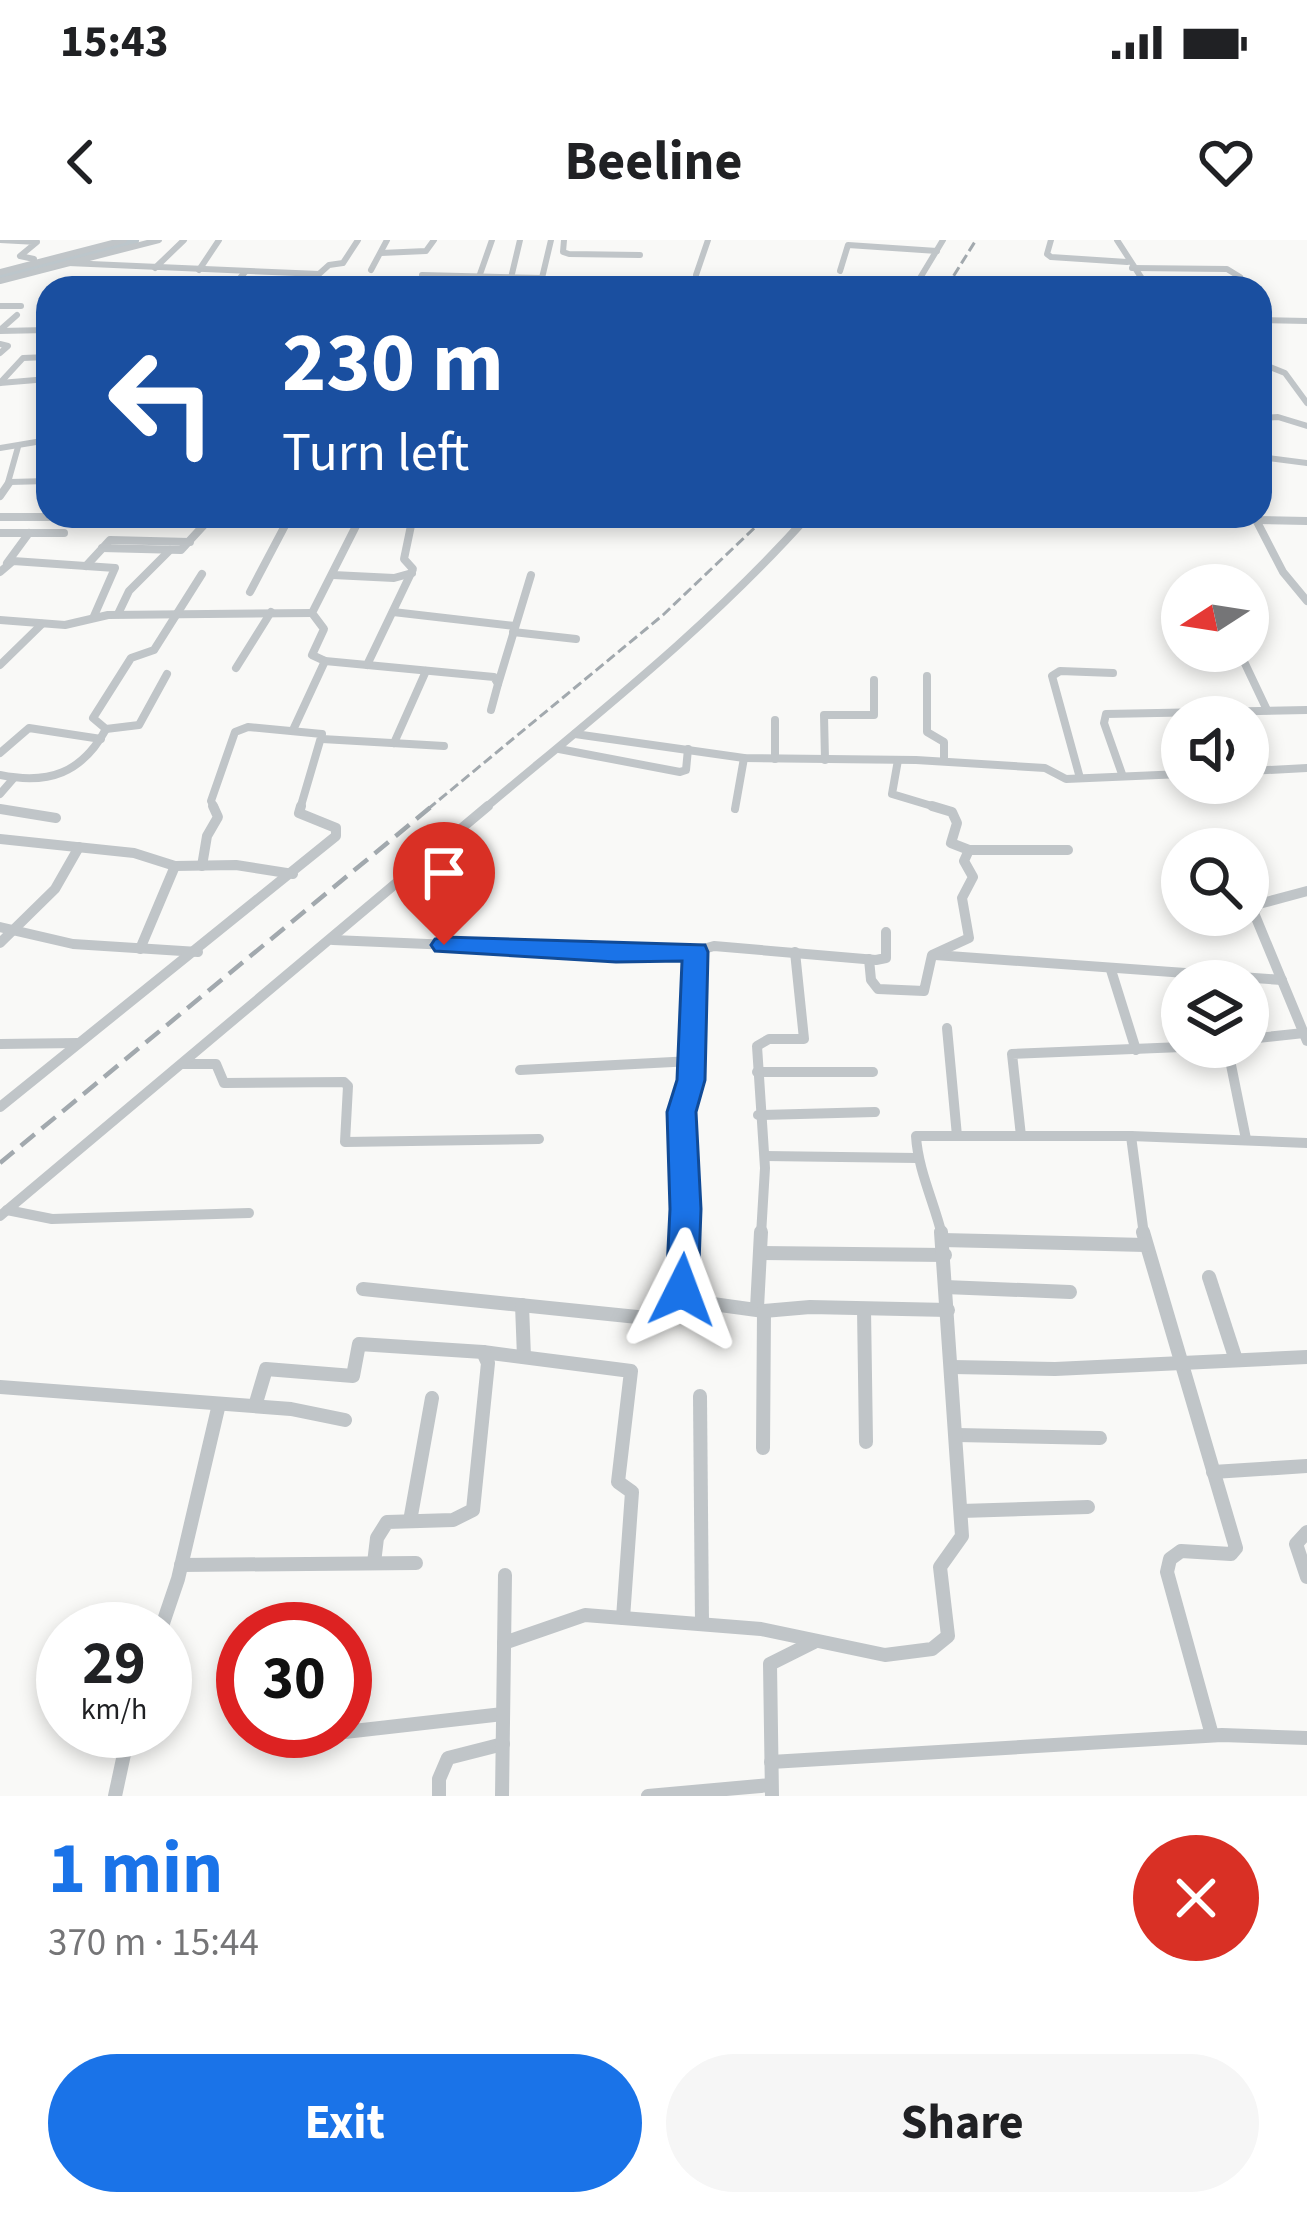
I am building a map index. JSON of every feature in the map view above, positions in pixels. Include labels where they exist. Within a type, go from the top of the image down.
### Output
[{"type":"street","points":[[0,240],[37,242],[20,256],[44,261]]},
{"type":"street","points":[[0,277],[124,240]]},
{"type":"street","points":[[0,277],[158,240]]},
{"type":"street","points":[[155,268],[184,240]]},
{"type":"street","points":[[199,270],[219,240]]},
{"type":"street","points":[[68,263],[321,274],[329,265],[343,263],[358,240]]},
{"type":"street","points":[[371,270],[387,240]]},
{"type":"street","points":[[381,253],[426,251],[434,240]]},
{"type":"street","points":[[479,276],[491,240]]},
{"type":"street","points":[[511,276],[520,240]]},
{"type":"street","points":[[545,276],[551,240]]},
{"type":"street","points":[[564,240],[563,252],[569,254],[640,255]]},
{"type":"street","points":[[696,275],[708,240]]},
{"type":"street","points":[[921,276],[943,240]]},
{"type":"street","points":[[1051,240],[1047,254],[1051,257],[1227,269],[1238,276]]},
{"type":"street","points":[[1117,240],[1138,276]]},
{"type":"street","points":[[840,271],[848,244],[937,250]]},
{"type":"street","points":[[242,276],[245,272]]},
{"type":"street","points":[[422,275],[450,276]]},
{"type":"street","points":[[0,306],[19,311],[0,330]]},
{"type":"street","points":[[1272,320],[1307,321]]},
{"type":"street","points":[[0,330],[36,335]]},
{"type":"street","points":[[0,383],[23,358],[36,357]]},
{"type":"street","points":[[1272,368],[1285,373],[1307,403]]},
{"type":"street","points":[[0,383],[36,380]]},
{"type":"street","points":[[1272,417],[1307,426]]},
{"type":"street","points":[[0,448],[36,443]]},
{"type":"street","points":[[0,496],[10,482],[18,447]]},
{"type":"street","points":[[1272,459],[1307,463]]},
{"type":"street","points":[[10,482],[36,481]]},
{"type":"street","points":[[0,517],[36,517]]},
{"type":"street","points":[[1272,519],[1307,521]]},
{"type":"street","points":[[101,548],[181,550],[199,528]]},
{"type":"street","points":[[250,592],[286,528]]},
{"type":"street","points":[[312,614],[355,528]]},
{"type":"street","points":[[410,528],[404,559],[412,573]]},
{"type":"street","points":[[4,1213],[559,748],[761,569],[797,528]]},
{"type":"street","points":[[1261,528],[1307,601]]},
{"type":"street","points":[[0,533],[64,533]]},
{"type":"street","points":[[0,572],[29,533]]},
{"type":"street","points":[[86,566],[114,539],[190,542]]},
{"type":"street","points":[[118,614],[129,591],[170,550]]},
{"type":"street","points":[[6,559],[115,568],[94,616]]},
{"type":"street","points":[[333,575],[394,578],[412,573]]},
{"type":"street","points":[[367,664],[412,573]]},
{"type":"street","points":[[103,734],[93,718],[131,658],[154,650],[202,574]]},
{"type":"street","points":[[491,710],[531,575]]},
{"type":"street","points":[[236,668],[271,612]]},
{"type":"street","points":[[393,612],[576,639]]},
{"type":"street","points":[[0,620],[65,625],[118,614],[312,614],[324,628],[312,655],[325,661],[494,677],[498,684]]},
{"type":"street","points":[[0,665],[42,624]]},
{"type":"street","points":[[293,730],[325,661]]},
{"type":"street","points":[[394,743],[425,670]]},
{"type":"street","points":[[1080,778],[1052,676],[1060,671],[1113,673]]},
{"type":"street","points":[[0,753],[28,728],[103,734],[139,725],[167,674]]},
{"type":"street","points":[[927,676],[927,735],[944,742],[944,761]]},
{"type":"street","points":[[825,760],[824,715],[874,715],[874,680]]},
{"type":"street","points":[[1269,710],[1307,710]]},
{"type":"street","points":[[1122,774],[1104,723],[1106,714],[1161,713]]},
{"type":"street","points":[[775,721],[775,759]]},
{"type":"street","points":[[0,1107],[199,952],[338,831],[299,813],[322,740],[318,732],[248,727],[235,732],[212,796],[218,817],[207,836],[202,866]]},
{"type":"street","points":[[0,776],[60,779],[82,763],[103,734]]},
{"type":"street","points":[[575,734],[744,758],[944,761],[1045,768],[1060,778],[1161,774]]},
{"type":"street","points":[[322,740],[444,746]]},
{"type":"street","points":[[559,748],[680,772],[686,770],[688,749]]},
{"type":"street","points":[[735,810],[744,758]]},
{"type":"street","points":[[898,760],[892,794],[952,812],[957,823],[951,843],[969,850],[1068,850]]},
{"type":"street","points":[[1269,770],[1307,768]]},
{"type":"street","points":[[0,794],[13,779]]},
{"type":"street","points":[[0,809],[56,818]]},
{"type":"street","points":[[0,839],[147,855],[175,866],[247,866],[293,874]]},
{"type":"street","points":[[0,943],[5,929],[55,889],[80,848]]},
{"type":"street","points":[[932,956],[969,938],[962,904],[973,877],[964,861],[969,850]]},
{"type":"street","points":[[140,949],[175,866]]},
{"type":"street","points":[[1269,1038],[1305,1037],[1255,907],[1307,891]]},
{"type":"street","points":[[5,929],[140,949],[199,952]]},
{"type":"street","points":[[333,940],[583,952],[695,952],[714,946],[869,959],[886,958],[886,932]]},
{"type":"street","points":[[363,1288],[672,1318],[684,1300],[682,1112],[692,1061],[695,952]]},
{"type":"street","points":[[764,1448],[760,1253],[765,1156],[757,1072],[761,1041],[797,1041],[806,1035],[795,952]]},
{"type":"street","points":[[869,959],[878,988],[918,992],[928,988],[932,956]]},
{"type":"street","points":[[932,956],[1030,959],[1197,980],[1282,980]]},
{"type":"street","points":[[1112,970],[1136,1050]]},
{"type":"street","points":[[946,1028],[957,1136]]},
{"type":"street","points":[[0,1044],[82,1043]]},
{"type":"street","points":[[1021,1136],[1012,1054],[1161,1048]]},
{"type":"street","points":[[520,1070],[692,1061]]},
{"type":"street","points":[[179,1064],[216,1064],[224,1083],[344,1082],[348,1086],[342,1130],[345,1142],[539,1138]]},
{"type":"street","points":[[1232,1068],[1246,1139]]},
{"type":"street","points":[[757,1072],[873,1072]]},
{"type":"street","points":[[758,1114],[874,1112]]},
{"type":"street","points":[[504,1643],[571,1618],[623,1618],[762,1629],[838,1650],[868,1653],[940,1646],[947,1636],[940,1567],[957,1548],[961,1510],[944,1247],[932,1193],[917,1158],[916,1136],[1131,1136],[1307,1143]]},
{"type":"street","points":[[1131,1136],[1145,1245],[1236,1548],[1231,1554],[1181,1551],[1170,1559],[1167,1571],[1212,1736]]},
{"type":"street","points":[[765,1156],[917,1158]]},
{"type":"street","points":[[4,1213],[52,1219],[249,1213]]},
{"type":"street","points":[[760,1253],[1145,1245]]},
{"type":"street","points":[[1209,1276],[1236,1360]]},
{"type":"street","points":[[945,1287],[1070,1292]]},
{"type":"street","points":[[684,1300],[761,1310],[948,1310]]},
{"type":"street","points":[[522,1305],[524,1357]]},
{"type":"street","points":[[864,1309],[866,1442]]},
{"type":"street","points":[[255,1406],[266,1369],[352,1376],[359,1344],[483,1352],[632,1371],[617,1482],[632,1492],[623,1618]]},
{"type":"street","points":[[374,1563],[381,1527],[387,1522],[453,1520],[473,1510],[488,1363],[483,1352]]},
{"type":"street","points":[[953,1367],[1054,1369],[1307,1357]]},
{"type":"street","points":[[0,1387],[255,1406],[345,1420]]},
{"type":"street","points":[[700,1396],[702,1624]]},
{"type":"street","points":[[410,1521],[432,1398]]},
{"type":"street","points":[[169,1602],[219,1404]]},
{"type":"street","points":[[957,1435],[1100,1438]]},
{"type":"street","points":[[1213,1472],[1307,1466]]},
{"type":"street","points":[[961,1510],[1088,1507]]},
{"type":"street","points":[[1307,1532],[1296,1544],[1307,1577]]},
{"type":"street","points":[[181,1565],[416,1563]]},
{"type":"street","points":[[502,1796],[505,1575]]},
{"type":"street","points":[[648,1796],[771,1790],[770,1664],[814,1642]]},
{"type":"street","points":[[372,1729],[503,1714]]},
{"type":"street","points":[[771,1762],[946,1748],[1212,1736],[1307,1738]]},
{"type":"street","points":[[439,1796],[439,1779],[448,1758],[502,1744]]},
{"type":"street","points":[[115,1796],[123,1758]]},
{"type":"waterway","points":[[0,276],[135,240]]},
{"type":"railway","points":[[954,276],[976,240]]},
{"type":"railway","points":[[428,809],[663,615],[754,528]]},
{"type":"railway","points":[[0,1163],[432,806]]},
{"type":"route","points":[[444,945],[554,952],[695,952],[691,1080],[682,1112],[686,1209],[682,1290]]}]
